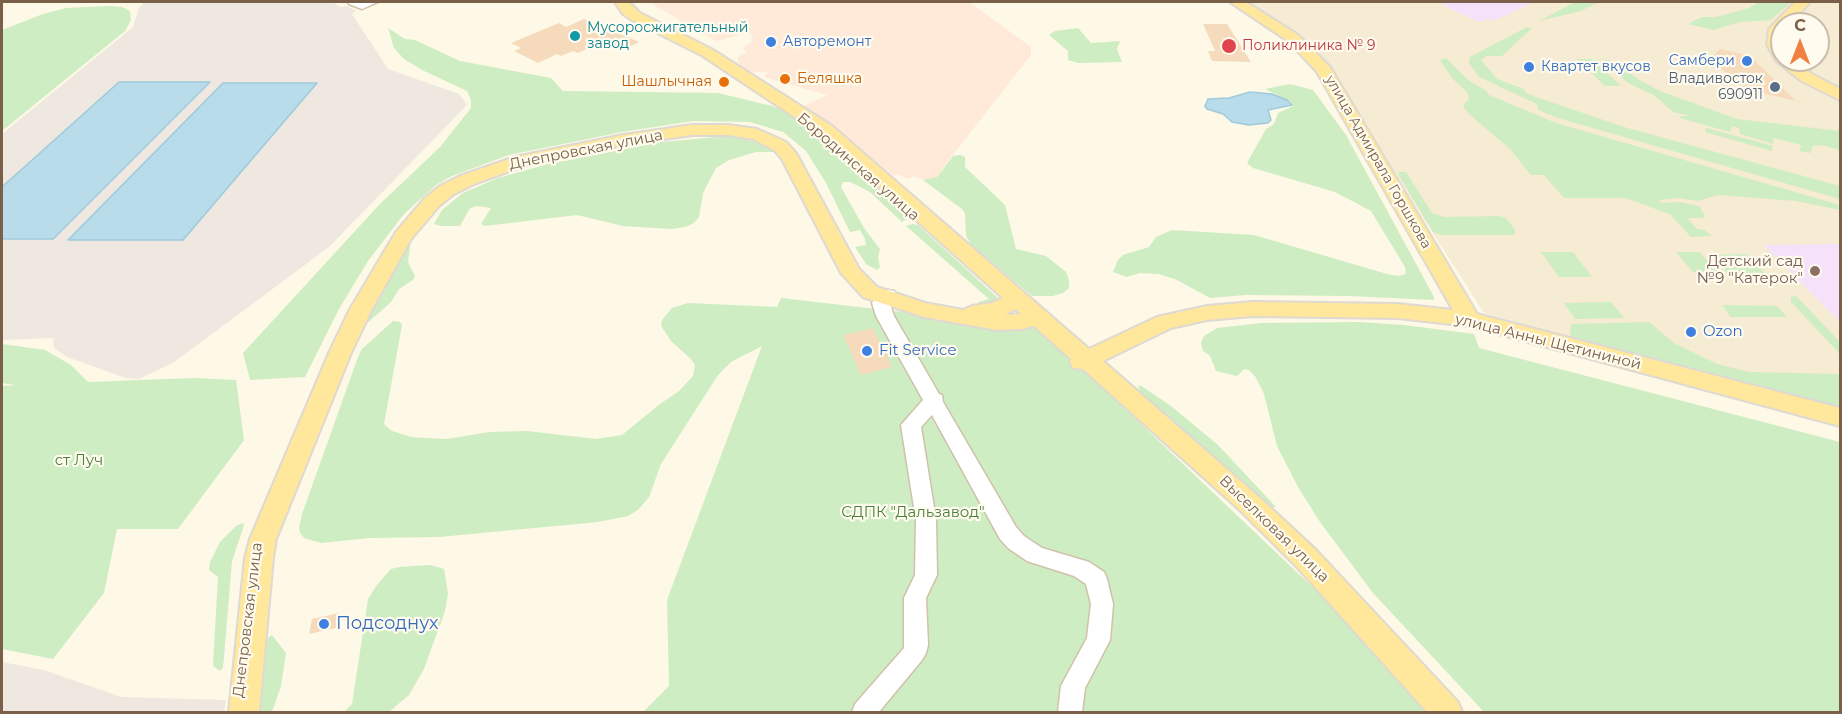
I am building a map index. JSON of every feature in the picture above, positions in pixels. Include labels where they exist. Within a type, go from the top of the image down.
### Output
[{"type":"main road","name":"Бородинская улица","points":[[617,2],[621,12],[627,16],[724,67],[818,129],[1084,361]]},
{"type":"main road","name":"Бородинская улица","points":[[622,2],[635,16],[708,53],[798,109],[834,137],[1016,300]]},
{"type":"main road","name":"улица Адмирала Горшкова","points":[[1237,2],[1293,38],[1324,70],[1469,319]]},
{"type":"main road","points":[[1800,72],[1840,95]]},
{"type":"main road","name":"Днепровская улица","points":[[236,712],[253,558],[260,530],[353,310],[397,236],[426,201],[442,188],[474,172],[509,160],[622,136],[693,126],[731,125],[761,129],[788,142],[797,152],[858,271],[886,296],[960,313],[985,313],[1016,300]]},
{"type":"main road","name":"Днепровская улица","points":[[244,712],[259,558],[263,539],[360,311],[403,236],[432,202],[447,190],[480,174],[507,165],[623,140],[692,130],[728,130],[757,134],[780,146],[790,157],[854,278],[886,296],[935,313],[1010,324],[1036,317]]},
{"type":"main road","name":"улица Анны Щетининой","points":[[1084,361],[1165,322],[1207,313],[1253,309],[1353,309],[1469,319],[1840,417]]},
{"type":"main road","name":"Выселковая улица","points":[[1084,361],[1300,564],[1432,712]]},
{"type":"main road","name":"Выселковая улица","points":[[1084,361],[1203,461],[1306,558],[1447,712]]},
{"type":"street","points":[[353,2],[362,6],[372,2]]},
{"type":"street","points":[[886,296],[881,303],[885,316],[935,400],[1001,522],[1016,542],[1035,555],[1081,569],[1096,579],[1102,604],[1098,640],[1073,686],[1071,712]]},
{"type":"street","points":[[864,712],[914,653],[916,645],[915,598],[926,575],[926,520],[911,425],[935,400]]},
{"type":"shaded area","points":[[144,2],[332,2],[341,7],[347,6],[356,11],[352,14],[388,69],[459,94],[467,105],[329,247],[173,363],[139,379],[126,378],[67,357],[54,348],[53,338],[2,340],[2,134],[133,27],[138,10]]},
{"type":"shaded area","points":[[653,2],[969,2],[1031,47],[1031,55],[941,170],[943,172],[937,177],[923,180],[914,176],[909,179],[897,174],[894,176],[836,128],[804,106],[827,95],[764,77],[768,72],[753,72],[741,68],[737,59],[740,55],[747,53],[743,48],[751,42],[752,35],[747,33],[716,41],[652,4]]},
{"type":"shaded area","points":[[1247,2],[1840,2],[1840,408],[1730,381],[1484,313],[1325,64],[1283,23]]},
{"type":"shaded area","points":[[1441,2],[1535,2],[1493,21],[1487,19],[1479,22],[1448,8]]},
{"type":"shaded area","name":"Детский сад №9 \"Катерок\"","points":[[1840,244],[1840,322],[1764,245]]},
{"type":"shaded area","points":[[2,662],[44,670],[121,697],[226,700],[224,712],[2,712]]},
{"type":"green space","points":[[1575,2],[1599,2],[1581,11],[1539,21]]},
{"type":"green space","points":[[1759,2],[1791,2],[1780,12],[1770,12],[1770,20],[1740,22],[1713,30],[1688,24],[1702,17],[1716,17],[1749,8]]},
{"type":"green space","points":[[122,7],[130,11],[131,20],[125,31],[2,131],[2,30],[43,14],[66,8]]},
{"type":"green space","points":[[1527,27],[1531,29],[1502,56],[1486,56],[1481,60],[1497,79],[1524,89],[1526,93],[1536,97],[1624,127],[1840,186],[1840,199],[1558,118],[1538,110],[1537,104],[1479,77],[1469,63],[1470,57]]},
{"type":"green space","points":[[388,28],[405,39],[415,40],[460,61],[551,78],[563,91],[718,93],[772,106],[787,112],[815,133],[910,217],[902,222],[870,192],[850,182],[843,182],[841,187],[864,228],[880,249],[878,257],[880,267],[877,270],[866,264],[855,247],[866,245],[865,239],[860,230],[850,232],[826,183],[806,151],[783,132],[750,122],[693,121],[622,132],[509,155],[452,176],[436,185],[404,214],[368,261],[339,309],[305,377],[250,380],[243,353],[379,205],[440,147],[471,108],[471,100],[467,91],[404,59],[394,48]]},
{"type":"green space","points":[[1078,28],[1091,43],[1120,41],[1117,49],[1122,62],[1078,63],[1068,60],[1068,51],[1049,35],[1055,31]]},
{"type":"green space","points":[[1446,58],[1468,80],[1488,92],[1487,94],[1556,123],[1840,205],[1840,210],[1796,201],[1718,195],[1698,201],[1678,198],[1659,200],[1662,203],[1679,202],[1699,206],[1704,218],[1687,218],[1697,229],[1704,230],[1712,236],[1691,237],[1671,215],[1625,198],[1564,198],[1544,175],[1531,175],[1510,149],[1469,114],[1463,106],[1469,99],[1468,93],[1453,79],[1440,60]]},
{"type":"green space","points":[[1577,59],[1592,59],[1621,86],[1605,86]]},
{"type":"green space","points":[[1602,59],[1612,61],[1660,91],[1737,119],[1840,131],[1840,150],[1821,145],[1813,146],[1810,153],[1800,151],[1801,145],[1774,138],[1773,144],[1740,134],[1739,128],[1732,126],[1730,132],[1680,118],[1681,116],[1692,116],[1673,112],[1654,95],[1628,83]]},
{"type":"green space","points":[[1290,84],[1313,90],[1346,135],[1434,300],[1246,295],[1210,298],[1177,280],[1159,274],[1140,273],[1127,277],[1113,272],[1123,255],[1149,247],[1156,237],[1172,230],[1254,235],[1387,274],[1398,276],[1406,274],[1405,267],[1371,211],[1335,192],[1253,168],[1247,163],[1266,129],[1274,124],[1278,113],[1293,106],[1290,101],[1265,89]]},
{"type":"green space","points":[[1706,128],[1773,146],[1772,151],[1705,132]]},
{"type":"green space","points":[[727,136],[761,143],[775,152],[756,152],[729,160],[716,168],[703,193],[699,217],[694,223],[685,227],[672,229],[623,226],[577,215],[485,226],[481,224],[491,208],[477,206],[470,208],[460,226],[434,224],[442,210],[463,193],[498,178],[548,164],[662,142]]},
{"type":"green space","points":[[953,156],[965,157],[965,167],[1005,205],[1016,249],[1046,256],[1066,272],[1069,288],[1063,293],[1053,296],[1032,296],[971,245],[966,236],[965,213],[923,180],[937,177]]},
{"type":"green space","points":[[1406,172],[1432,213],[1444,217],[1500,216],[1507,219],[1516,232],[1513,235],[1442,235],[1433,232],[1398,174]]},
{"type":"green space","points":[[918,225],[998,298],[997,302],[982,305],[978,302],[989,299],[906,226]]},
{"type":"green space","points":[[411,239],[408,262],[415,276],[413,280],[399,289],[391,302],[364,326],[358,327]]},
{"type":"green space","points":[[1541,252],[1573,252],[1592,277],[1559,277]]},
{"type":"green space","points":[[1676,252],[1700,252],[1718,272],[1693,272]]},
{"type":"green space","points":[[1746,254],[1772,281],[1735,281],[1711,255]]},
{"type":"green space","points":[[1796,296],[1840,342],[1840,354],[1791,302],[1791,297]]},
{"type":"green space","name":"СДПК \"Дальзавод\"","points":[[781,298],[1040,328],[1385,656],[1437,712],[643,712],[669,686],[667,600],[762,346],[731,362],[718,375],[661,464],[649,497],[638,510],[628,516],[598,522],[439,537],[370,538],[321,543],[304,538],[300,533],[302,514],[358,357],[362,349],[393,321],[400,322],[402,325],[384,424],[392,431],[411,437],[447,439],[489,432],[527,431],[596,439],[622,435],[679,391],[693,376],[695,365],[671,341],[661,326],[662,320],[672,308],[688,303],[777,307]]},
{"type":"green space","points":[[1611,302],[1624,318],[1575,319],[1564,303]]},
{"type":"green space","points":[[1722,305],[1777,306],[1787,317],[1731,317]]},
{"type":"green space","points":[[1360,322],[1474,334],[1479,348],[1840,442],[1840,712],[1484,712],[1373,593],[1320,522],[1298,487],[1277,446],[1264,394],[1255,376],[1249,370],[1244,369],[1237,376],[1216,371],[1210,356],[1203,351],[1201,343],[1204,336],[1217,328],[1261,323]]},
{"type":"green space","points":[[1649,322],[1674,343],[1717,364],[1749,372],[1840,374],[1840,407],[1570,337],[1571,324]]},
{"type":"green space","name":"ст Луч","points":[[2,344],[45,350],[71,365],[88,382],[194,378],[236,380],[244,440],[178,529],[117,529],[104,593],[53,659],[2,649],[2,386],[15,385],[2,383]]},
{"type":"green space","points":[[1140,385],[1171,406],[1218,445],[1276,507],[1268,507],[1209,457],[1141,392],[1138,387]]},
{"type":"green space","points":[[243,523],[232,561],[223,668],[220,671],[213,666],[218,577],[209,570],[210,562],[220,542],[236,526]]},
{"type":"green space","points":[[431,565],[444,569],[448,593],[445,611],[424,669],[409,695],[389,712],[344,712],[352,704],[368,599],[391,569]]},
{"type":"green space","points":[[272,635],[286,653],[281,686],[272,712],[255,712],[268,638]]},
{"type":"water","points":[[119,82],[210,82],[53,239],[2,239],[2,187]]},
{"type":"water","points":[[223,83],[317,83],[183,240],[68,240]]},
{"type":"water","points":[[1250,92],[1272,94],[1287,100],[1292,105],[1268,110],[1271,120],[1268,123],[1249,125],[1232,122],[1223,114],[1207,109],[1205,106],[1208,99],[1229,98]]},
{"type":"building","name":"Мусоросжигательный завод","points":[[584,19],[639,42],[621,51],[601,42],[578,53],[573,51],[561,56],[557,54],[538,63],[514,51],[521,48],[511,43],[559,23],[566,27]]},
{"type":"building","name":"Поликлиника № 9","points":[[1203,24],[1227,24],[1251,62],[1212,61],[1208,51],[1215,51]]},
{"type":"building","points":[[1720,49],[1750,56],[1796,101],[1745,89],[1710,59]]},
{"type":"building","name":"Fit Service","points":[[873,328],[892,367],[861,375],[843,335]]},
{"type":"building","name":"Подсоднух","points":[[339,613],[336,628],[309,634],[312,619]]},
{"type":"place","name":"Мусоросжигательный завод","points":[[575,36]]},
{"type":"place","name":"Авторемонт","points":[[771,42]]},
{"type":"place","name":"Поликлиника № 9","points":[[1229,46]]},
{"type":"place","name":"Самбери","points":[[1747,61]]},
{"type":"place","name":"Квартет вкусов","points":[[1529,67]]},
{"type":"place","name":"Беляшка","points":[[785,79]]},
{"type":"place","name":"Шашлычная","points":[[724,82]]},
{"type":"place","name":"Владивосток 690911","points":[[1775,87]]},
{"type":"place","name":"Детский сад №9 \"Катерок\"","points":[[1815,271]]},
{"type":"place","name":"Ozon","points":[[1691,332]]},
{"type":"place","name":"Fit Service","points":[[867,351]]},
{"type":"place","name":"Подсоднух","points":[[324,624]]}]
